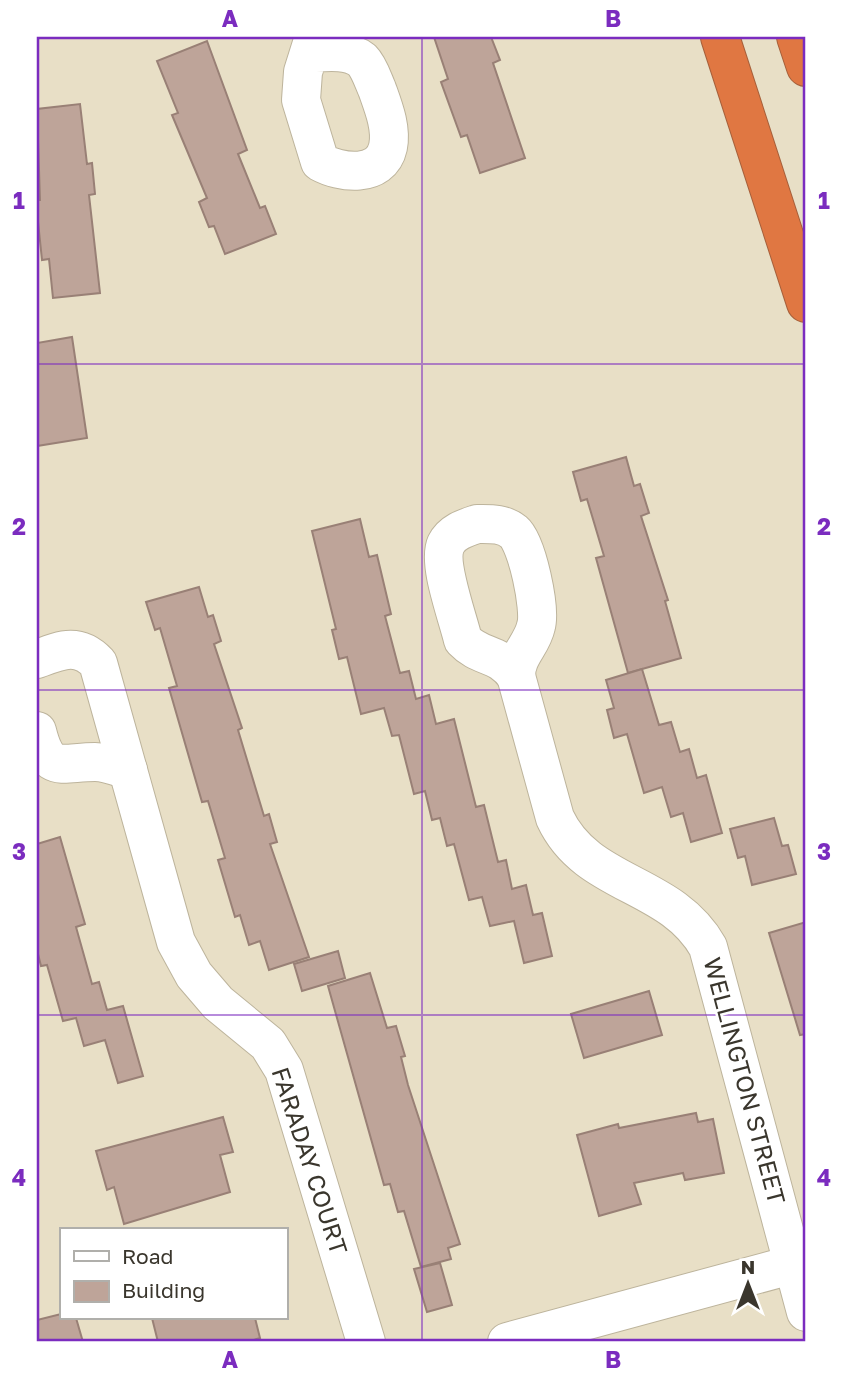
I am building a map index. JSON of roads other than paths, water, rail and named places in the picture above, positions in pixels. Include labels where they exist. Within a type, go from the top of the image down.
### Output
[{"type":"highway","points":[[720,37],[806,303]]},
{"type":"highway","points":[[796,37],[806,67]]},
{"type":"street","name":"FARADAY COURT","points":[[37,659],[64,648],[76,648],[88,652],[98,663],[176,942],[194,975],[218,1003],[268,1044],[284,1070],[366,1342]]},
{"type":"street","name":"WELLINGTON STREET","points":[[516,676],[555,818],[564,836],[580,855],[681,912],[698,930],[708,947],[800,1263],[806,1312]]},
{"type":"street","points":[[37,732],[42,751],[51,762],[62,766],[97,762],[128,769]]},
{"type":"street","points":[[507,1342],[800,1263]]}]
